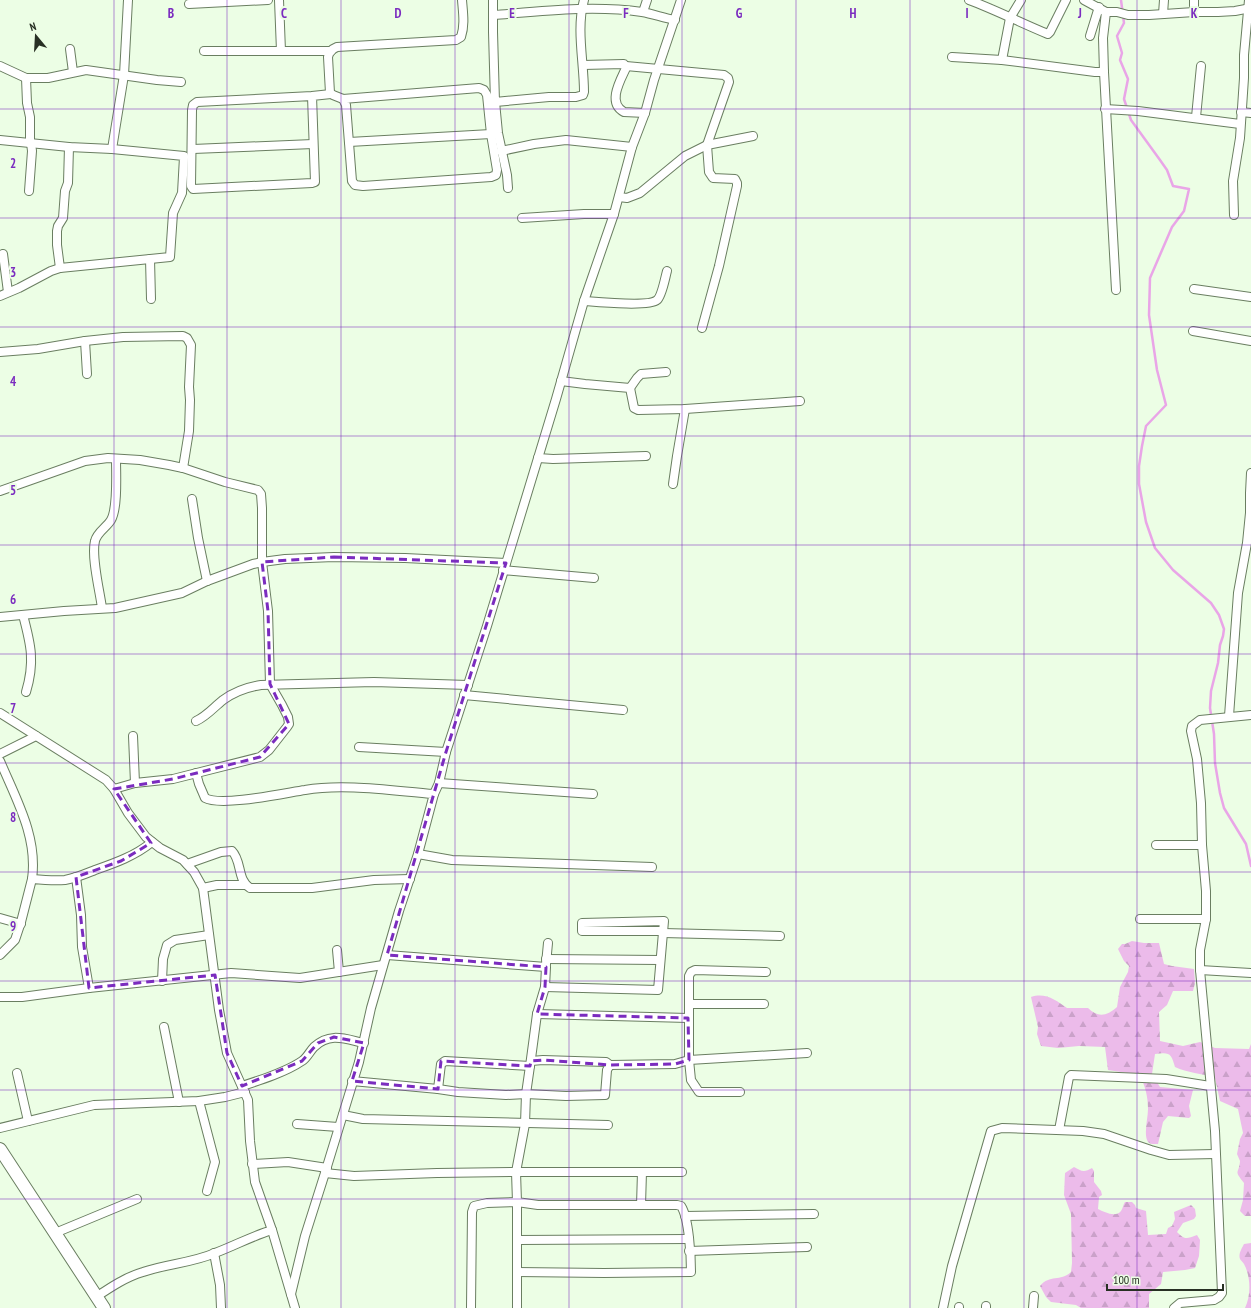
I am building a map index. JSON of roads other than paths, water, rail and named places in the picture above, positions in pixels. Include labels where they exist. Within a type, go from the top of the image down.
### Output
[{"type":"main road","points":[[0,1149],[104,1308]]},
{"type":"street","points":[[112,149],[124,75],[128,0]]},
{"type":"street","points":[[189,4],[268,0]]},
{"type":"street","points":[[280,0],[281,51]]},
{"type":"street","points":[[204,51],[331,50],[337,47],[456,40],[461,37],[463,32],[464,19],[462,0]]},
{"type":"street","points":[[493,0],[493,32],[498,133],[507,175],[508,188]]},
{"type":"street","points":[[496,102],[583,95],[581,44],[582,9],[584,0]]},
{"type":"street","points":[[642,12],[647,0]]},
{"type":"street","points":[[291,1294],[305,1236],[364,1043],[371,1008],[383,965],[418,854],[434,794],[439,783],[446,752],[538,458],[584,301],[614,214],[632,147],[645,113],[658,68],[681,0]]},
{"type":"street","points":[[1002,60],[1010,18],[1021,0]]},
{"type":"street","points":[[974,1],[1048,34],[1066,0]]},
{"type":"street","points":[[1084,0],[1103,10],[1128,15],[1235,11],[1250,6]]},
{"type":"street","points":[[1163,14],[1164,0]]},
{"type":"street","points":[[1194,0],[1194,12]]},
{"type":"street","points":[[1234,215],[1233,181],[1240,138],[1246,21],[1250,6]]},
{"type":"street","points":[[494,15],[582,9],[609,9],[642,12],[675,20]]},
{"type":"street","points":[[1090,36],[1103,10]]},
{"type":"street","points":[[1103,10],[1105,109],[1116,290]]},
{"type":"street","points":[[70,49],[73,72]]},
{"type":"street","points":[[331,50],[328,57],[331,94]]},
{"type":"street","points":[[952,57],[1002,60],[1104,72]]},
{"type":"street","points":[[583,65],[621,64],[626,66],[724,74],[728,77],[729,82],[707,145],[710,176],[713,178],[735,179],[737,186],[719,266],[702,328]]},
{"type":"street","points":[[0,66],[26,78],[48,78],[86,70],[181,82]]},
{"type":"street","points":[[626,66],[617,88],[617,106],[624,112],[645,113]]},
{"type":"street","points":[[1196,118],[1201,66]]},
{"type":"street","points":[[26,78],[30,117],[30,143],[32,151],[29,191]]},
{"type":"street","points":[[312,96],[315,182],[193,189],[191,183],[193,149],[192,110],[193,105],[197,102],[331,94],[343,99],[479,88],[484,90],[487,96],[497,170],[496,175],[491,177],[363,186],[355,185],[352,181],[347,106],[343,99]]},
{"type":"street","points":[[1105,109],[1138,110],[1240,124]]},
{"type":"street","points":[[1242,112],[1251,114]]},
{"type":"street","points":[[349,142],[491,134]]},
{"type":"street","points":[[618,197],[627,198],[640,193],[685,156],[707,145],[753,136]]},
{"type":"street","points":[[0,140],[184,156],[182,193],[173,213],[170,257],[60,268],[0,296]]},
{"type":"street","points":[[501,151],[534,144],[566,140],[632,147]]},
{"type":"street","points":[[193,149],[313,144]]},
{"type":"street","points":[[60,268],[56,245],[58,226],[63,218],[64,196],[68,183],[68,147]]},
{"type":"street","points":[[522,218],[614,214]]},
{"type":"street","points":[[3,254],[8,292]]},
{"type":"street","points":[[150,259],[150,298]]},
{"type":"street","points":[[584,301],[654,302],[660,297],[666,271]]},
{"type":"street","points":[[1194,289],[1251,297]]},
{"type":"street","points":[[1193,331],[1251,341]]},
{"type":"street","points":[[0,352],[38,349],[85,341],[123,338],[182,336],[187,338],[190,345],[190,400],[183,468]]},
{"type":"street","points":[[85,341],[87,374]]},
{"type":"street","points":[[666,372],[641,374],[637,378],[630,388],[630,394],[636,410],[800,401]]},
{"type":"street","points":[[560,381],[630,388]]},
{"type":"street","points":[[674,484],[676,456],[685,408]]},
{"type":"street","points":[[538,458],[553,460],[646,456]]},
{"type":"street","points":[[0,492],[85,461],[108,458],[140,460],[183,468],[226,482],[258,490],[261,493],[262,562],[268,611],[270,684],[288,717],[289,724],[269,750],[260,756],[173,779],[135,783],[114,789]]},
{"type":"street","points":[[102,608],[95,564],[95,541],[106,525],[111,521],[114,514],[116,459]]},
{"type":"street","points":[[1229,716],[1238,593],[1247,543],[1250,512],[1251,473]]},
{"type":"street","points":[[192,499],[207,581]]},
{"type":"street","points":[[0,617],[115,608],[182,593],[207,581],[262,562],[285,559],[334,557],[453,559],[594,578]]},
{"type":"street","points":[[24,615],[29,639],[32,666],[26,692]]},
{"type":"street","points":[[196,721],[239,690],[254,686],[270,684],[374,682],[468,685]]},
{"type":"street","points":[[464,695],[623,710]]},
{"type":"street","points":[[0,713],[101,777],[114,789],[128,813],[146,837],[160,848],[183,860],[194,872],[203,888],[219,1010],[227,1053],[248,1100],[252,1164],[255,1182],[272,1230],[295,1308]]},
{"type":"street","points":[[1174,1308],[1180,1303],[1214,1300],[1222,1293],[1215,1131],[1200,970],[1200,950],[1206,919],[1206,891],[1197,759],[1191,731],[1192,726],[1200,720],[1251,715]]},
{"type":"street","points":[[0,754],[36,736]]},
{"type":"street","points":[[133,736],[135,783]]},
{"type":"street","points":[[359,747],[446,752]]},
{"type":"street","points":[[0,761],[28,826],[34,858],[32,880],[21,924],[15,940],[0,955]]},
{"type":"street","points":[[196,773],[205,798],[217,801],[258,798],[307,789],[338,787],[434,794]]},
{"type":"street","points":[[439,783],[593,794]]},
{"type":"street","points":[[32,880],[65,880],[76,877],[121,861],[143,850],[152,842]]},
{"type":"street","points":[[1156,845],[1202,844]]},
{"type":"street","points":[[187,864],[221,852],[232,852],[237,859],[241,877],[250,888],[312,888],[374,880],[410,878]]},
{"type":"street","points":[[418,854],[452,860],[652,867]]},
{"type":"street","points":[[76,877],[81,915],[82,947],[89,988]]},
{"type":"street","points":[[203,888],[217,885],[246,885]]},
{"type":"street","points":[[0,918],[21,924]]},
{"type":"street","points":[[1140,919],[1206,919]]},
{"type":"street","points":[[545,987],[658,990],[660,960],[663,932],[664,922],[582,923],[582,931],[663,932],[780,936]]},
{"type":"street","points":[[162,981],[163,959],[167,945],[175,940],[209,935]]},
{"type":"street","points":[[522,1308],[517,1308],[516,1272],[518,1240],[516,1172],[525,1124],[526,1094],[537,1014],[545,987],[548,943]]},
{"type":"street","points":[[337,950],[339,972]]},
{"type":"street","points":[[387,955],[546,963],[660,960]]},
{"type":"street","points":[[0,997],[22,997],[89,988],[231,973],[300,978],[383,965]]},
{"type":"street","points":[[1200,970],[1250,973]]},
{"type":"street","points":[[740,1092],[699,1092],[691,1080],[688,1018],[689,976],[692,971],[766,972]]},
{"type":"street","points":[[689,1004],[764,1004]]},
{"type":"street","points":[[537,1014],[688,1018]]},
{"type":"street","points":[[164,1028],[179,1102]]},
{"type":"street","points":[[0,1128],[94,1105],[199,1101],[225,1097],[302,1061],[318,1043],[326,1039],[334,1037],[364,1043]]},
{"type":"street","points":[[438,1088],[441,1064],[445,1061],[530,1064],[542,1060],[606,1062],[610,1065],[675,1064],[689,1060],[807,1053]]},
{"type":"street","points":[[352,1081],[438,1088],[458,1092],[506,1095],[605,1095],[607,1070],[610,1065]]},
{"type":"street","points":[[17,1073],[28,1121]]},
{"type":"street","points":[[1059,1130],[1069,1077],[1071,1075],[1166,1079],[1210,1086]]},
{"type":"street","points":[[199,1101],[216,1162],[207,1191]]},
{"type":"street","points":[[343,1115],[363,1119],[608,1125]]},
{"type":"street","points":[[297,1124],[338,1127]]},
{"type":"street","points":[[942,1308],[952,1266],[990,1132],[993,1130],[1002,1128],[1083,1131],[1104,1134],[1169,1155],[1215,1154]]},
{"type":"street","points":[[252,1164],[288,1162],[354,1176],[516,1172],[682,1172]]},
{"type":"street","points":[[641,1205],[642,1172]]},
{"type":"street","points":[[55,1233],[137,1199]]},
{"type":"street","points":[[471,1308],[472,1212],[474,1206],[487,1203],[517,1202],[538,1205],[681,1206],[685,1216],[689,1239],[691,1272],[516,1272]]},
{"type":"street","points":[[685,1216],[814,1214]]},
{"type":"street","points":[[96,1297],[128,1278],[143,1272],[193,1260],[272,1230]]},
{"type":"street","points":[[518,1240],[689,1239]]},
{"type":"street","points":[[689,1250],[807,1247]]},
{"type":"street","points":[[214,1253],[220,1285],[221,1308]]},
{"type":"street","points":[[1033,1308],[1034,1296]]},
{"type":"waterway","points":[[1121,0],[1124,23],[1117,36],[1122,53],[1120,60],[1128,79],[1124,99],[1131,120],[1167,170],[1173,186],[1189,189],[1184,211],[1172,227],[1150,278],[1149,315],[1157,370],[1166,405],[1146,426],[1139,466],[1139,484],[1146,522],[1155,548],[1173,570],[1211,603],[1219,615],[1224,629],[1211,691],[1210,708],[1214,734],[1215,763],[1224,808],[1246,844],[1251,866]]}]
